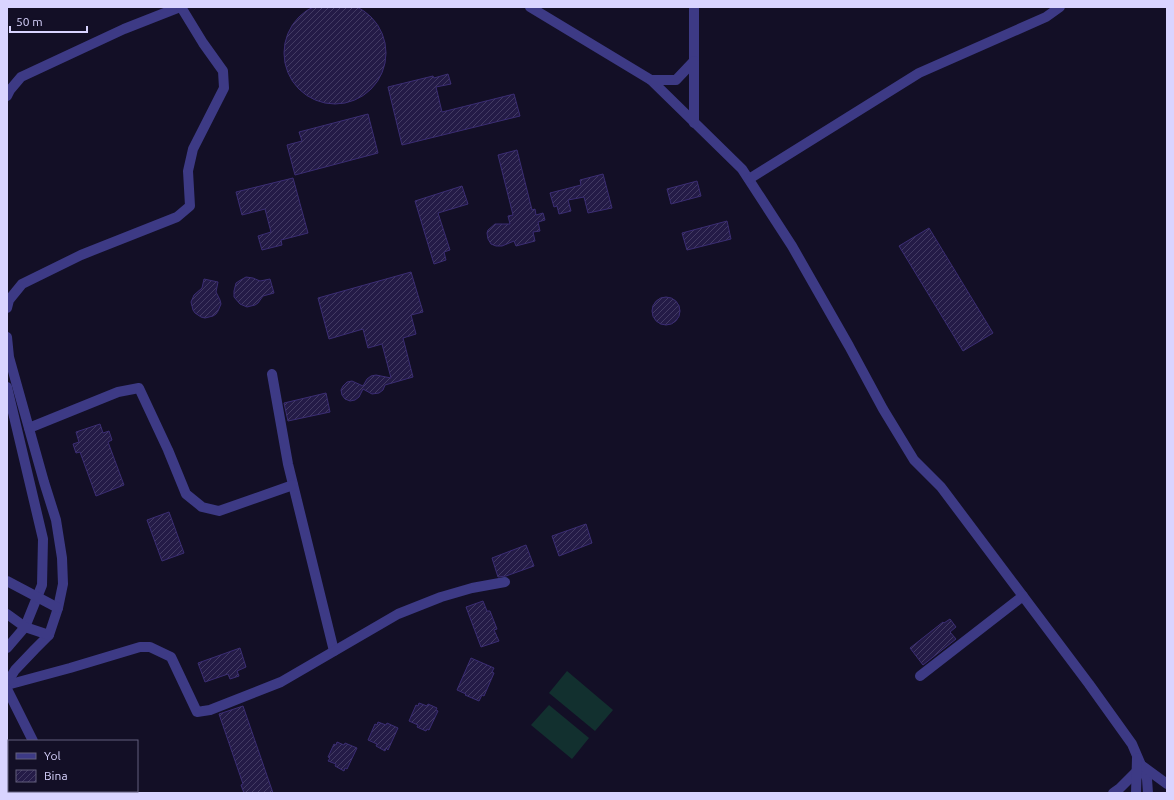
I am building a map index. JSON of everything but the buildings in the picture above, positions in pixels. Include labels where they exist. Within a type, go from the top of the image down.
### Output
[{"type":"street","points":[[7,96],[20,77],[124,29],[181,7],[223,71],[224,88],[193,149],[188,171],[190,206],[177,217],[81,256],[22,284],[9,300],[7,308]]},
{"type":"street","points":[[530,7],[651,80],[742,169],[792,246],[883,409],[914,460],[941,487],[1089,684],[1132,744],[1138,764],[1147,779],[1148,793]]},
{"type":"street","points":[[694,7],[694,123]]},
{"type":"street","points":[[749,179],[919,73],[1046,17],[1060,7]]},
{"type":"street","points":[[651,80],[676,80],[694,61]]},
{"type":"street","points":[[7,337],[9,357],[56,520],[62,558],[63,584],[58,608],[49,635],[15,670],[7,684]]},
{"type":"street","points":[[272,374],[288,464],[334,651]]},
{"type":"street","points":[[7,387],[43,539],[42,585],[25,627],[7,648]]},
{"type":"street","points":[[29,428],[118,392],[139,388],[168,450],[186,494],[202,507],[219,511],[293,485]]},
{"type":"street","points":[[7,581],[58,608]]},
{"type":"street","points":[[7,684],[70,668],[140,646],[150,647],[171,657],[197,712],[210,710],[281,682],[398,614],[442,597],[472,588],[505,582]]},
{"type":"street","points":[[920,676],[1023,596]]},
{"type":"street","points":[[7,614],[25,627],[49,635]]},
{"type":"street","points":[[7,689],[32,740]]},
{"type":"street","points":[[1138,764],[1167,784]]},
{"type":"street","points":[[1113,793],[1120,788],[1138,764]]},
{"type":"street","points":[[1136,793],[1138,764]]},
{"type":"green space","points":[[567,671],[613,710],[595,731],[549,693]]},
{"type":"green space","points":[[549,705],[589,738],[572,759],[531,725]]}]
